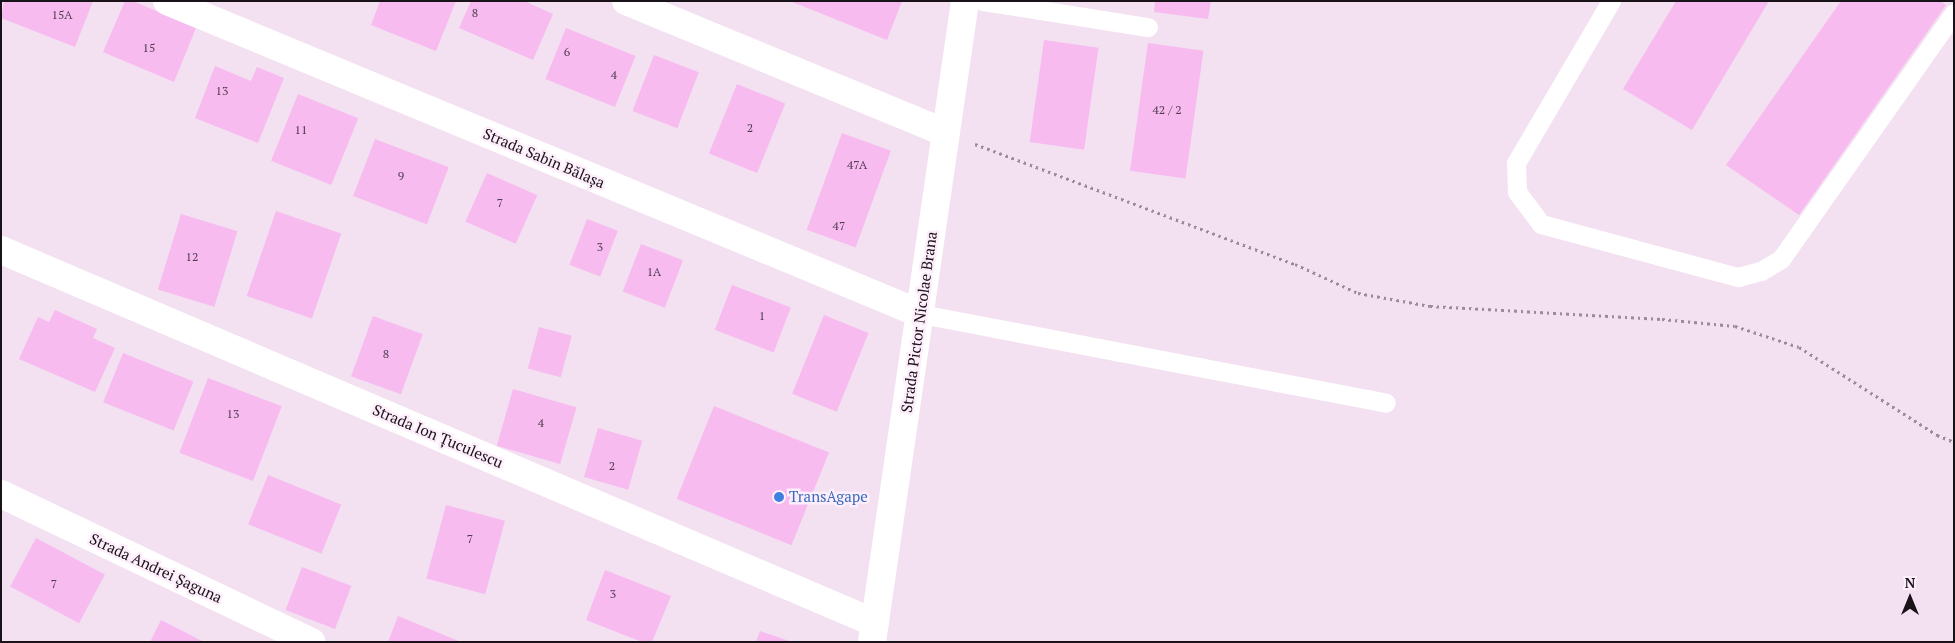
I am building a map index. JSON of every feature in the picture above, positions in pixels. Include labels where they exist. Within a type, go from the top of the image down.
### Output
[{"type":"street","name":"Strada Sabin Bălașa","points":[[167,1],[921,314]]},
{"type":"street","points":[[626,1],[946,133]]},
{"type":"street","name":"Strada Pictor Nicolae Brana","points":[[873,632],[921,314],[965,1]]},
{"type":"street","name":"Strada Ion Țuculescu","points":[[1,250],[873,632]]},
{"type":"street","name":"Strada Andrei Șaguna","points":[[1,494],[311,642]]},
{"type":"lane","points":[[983,1],[1148,27]]},
{"type":"lane","points":[[1611,1],[1516,164],[1517,192],[1541,224],[1738,277],[1761,271],[1780,259],[1954,13]]},
{"type":"lane","points":[[921,314],[1386,403]]},
{"type":"path","points":[[946,133],[1286,260],[1358,293],[1430,306],[1662,318],[1735,326],[1799,347],[1937,435],[1954,442]]},
{"type":"building","points":[[4,1],[93,1],[75,47],[1,18]]},
{"type":"building","points":[[125,1],[133,1],[196,28],[174,82],[103,52]]},
{"type":"building","points":[[380,1],[456,1],[436,51],[371,25]]},
{"type":"building","points":[[471,1],[524,1],[553,14],[533,60],[459,28]]},
{"type":"building","points":[[790,1],[902,1],[887,40]]},
{"type":"building","points":[[1155,1],[1211,1],[1208,19],[1154,12]]},
{"type":"building","points":[[1676,1],[1769,1],[1692,130],[1623,89]]},
{"type":"building","points":[[1841,1],[1940,1],[1946,5],[1799,215],[1726,165]]},
{"type":"building","points":[[566,28],[636,56],[615,107],[545,79]]},
{"type":"building","points":[[1044,40],[1098,48],[1084,150],[1030,142]]},
{"type":"building","points":[[1148,43],[1203,51],[1186,179],[1130,171]]},
{"type":"building","points":[[654,55],[699,72],[677,128],[632,111]]},
{"type":"building","points":[[215,66],[251,81],[257,67],[284,78],[258,143],[195,118]]},
{"type":"building","points":[[737,84],[785,103],[757,173],[709,154]]},
{"type":"building","points":[[298,94],[358,118],[331,185],[271,161]]},
{"type":"building","points":[[842,133],[891,151],[856,248],[807,230]]},
{"type":"building","points":[[375,139],[449,167],[427,224],[353,196]]},
{"type":"building","points":[[487,173],[537,195],[516,244],[465,221]]},
{"type":"building","points":[[276,211],[341,233],[312,319],[247,296]]},
{"type":"building","points":[[181,214],[237,231],[214,307],[158,290]]},
{"type":"building","points":[[587,219],[618,231],[600,277],[569,265]]},
{"type":"building","points":[[641,244],[683,260],[665,308],[623,292]]},
{"type":"building","points":[[732,285],[791,308],[774,352],[715,330]]},
{"type":"building","points":[[55,310],[97,329],[93,338],[115,348],[95,392],[19,359],[38,317],[49,322]]},
{"type":"building","points":[[824,315],[869,333],[837,412],[792,394]]},
{"type":"building","points":[[373,316],[423,334],[401,394],[351,376]]},
{"type":"building","points":[[539,327],[572,336],[561,377],[528,369]]},
{"type":"building","points":[[123,353],[193,381],[174,431],[103,402]]},
{"type":"building","points":[[208,378],[282,406],[253,481],[179,453]]},
{"type":"building","points":[[513,389],[576,407],[560,464],[497,446]]},
{"type":"building","points":[[714,406],[829,452],[792,545],[677,499]]},
{"type":"building","points":[[598,428],[642,441],[628,490],[584,477]]},
{"type":"building","points":[[268,475],[341,505],[321,554],[248,524]]},
{"type":"building","points":[[446,505],[505,521],[485,594],[426,578]]},
{"type":"building","points":[[36,538],[105,575],[79,623],[10,587]]},
{"type":"building","points":[[302,567],[351,586],[335,629],[286,610]]},
{"type":"building","points":[[605,570],[671,596],[652,642],[642,642],[586,620]]},
{"type":"building","points":[[398,616],[461,642],[388,642]]},
{"type":"building","points":[[161,620],[204,642],[150,642]]},
{"type":"building","points":[[760,631],[789,641],[789,642],[756,642]]},
{"type":"place","name":"TransAgape","points":[[779,497]]}]
